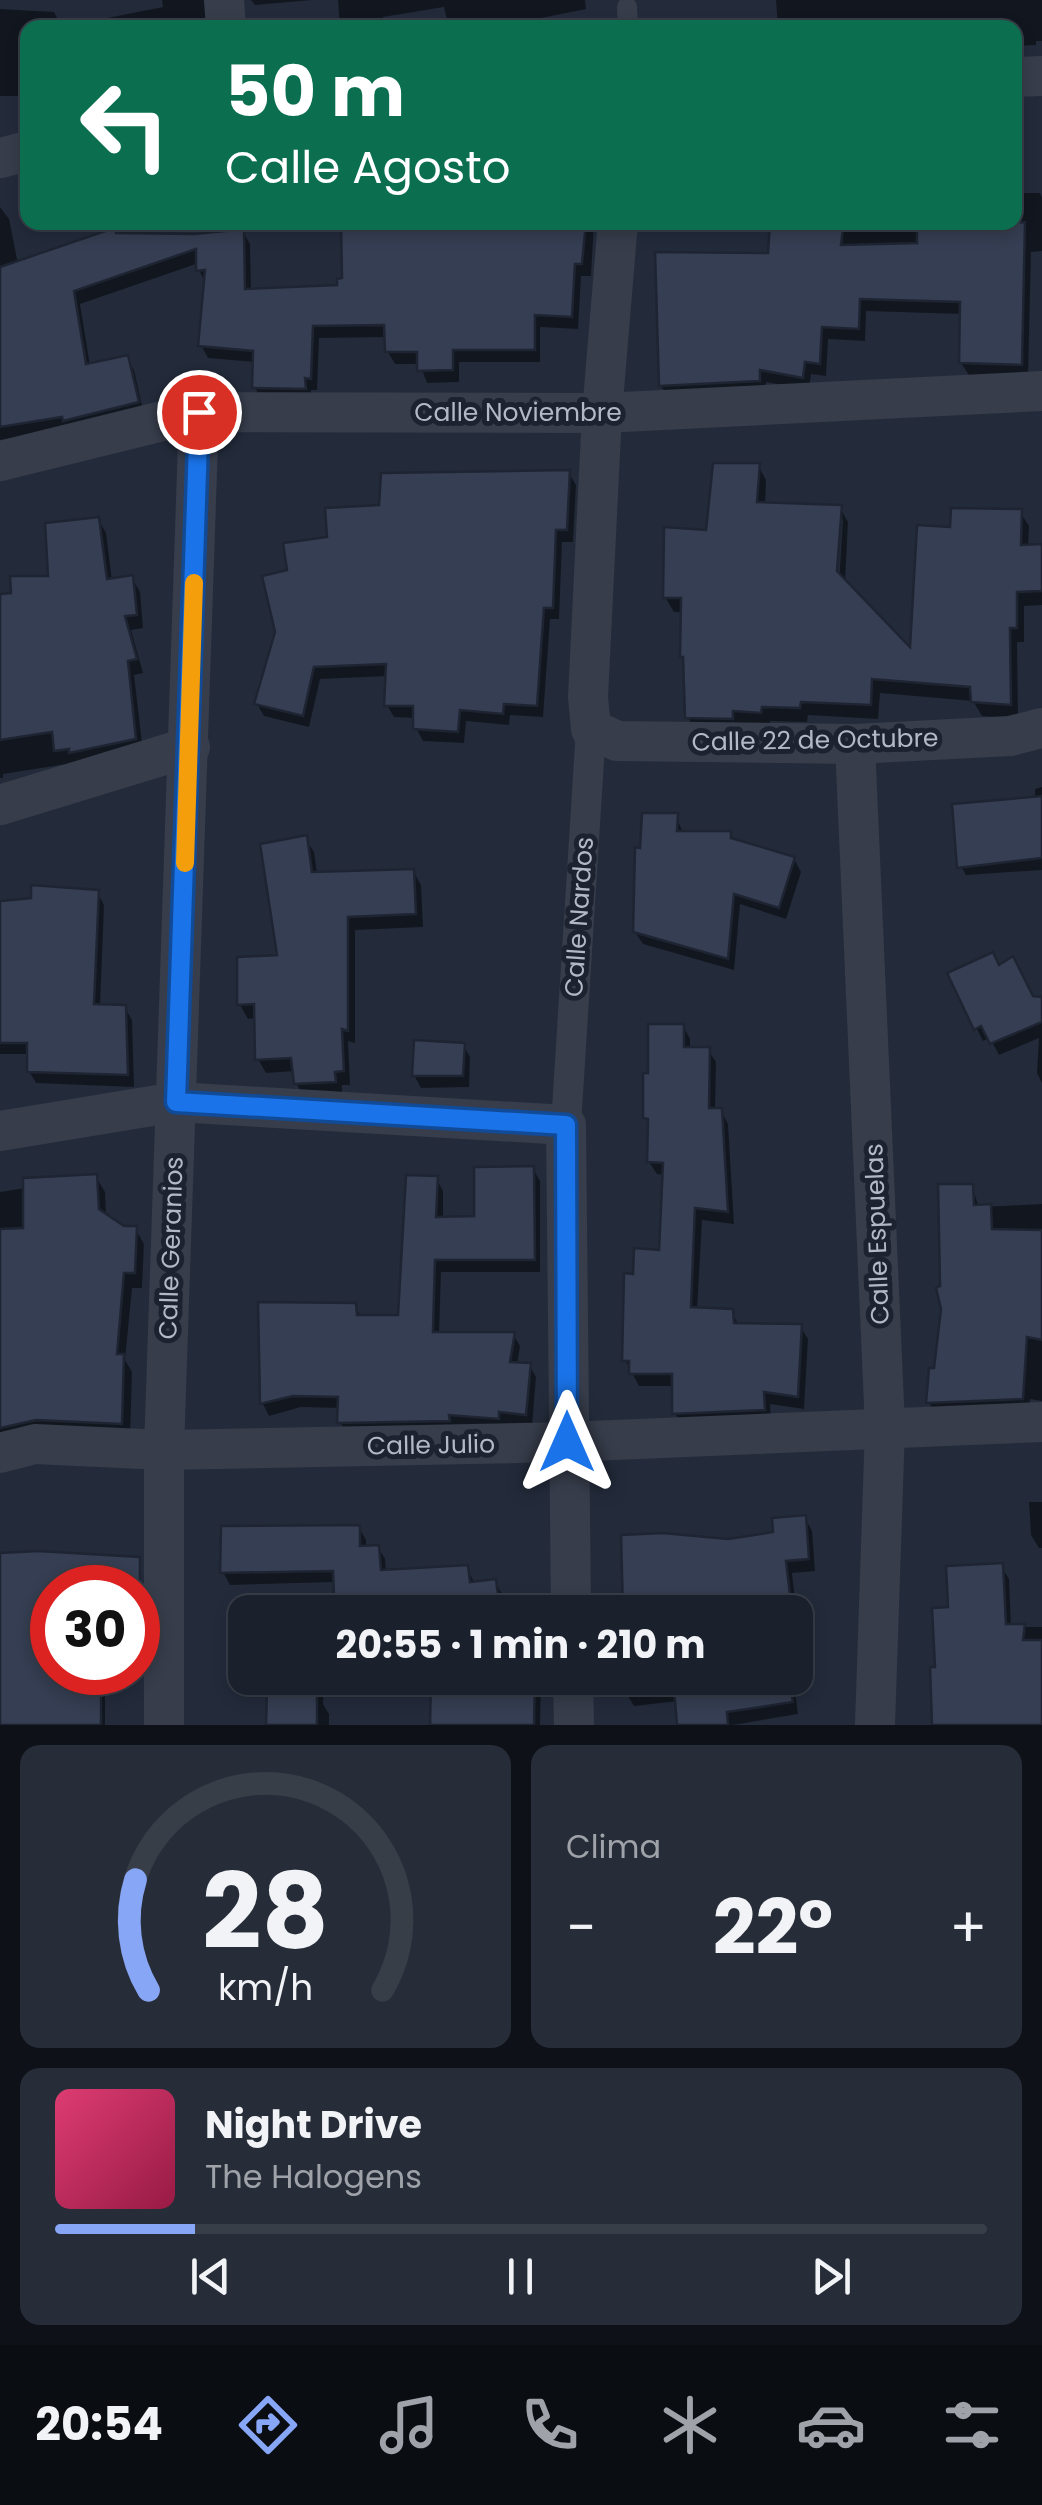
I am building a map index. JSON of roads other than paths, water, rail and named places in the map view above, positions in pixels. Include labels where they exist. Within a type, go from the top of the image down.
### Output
[{"type":"street","name":"Calle Nardos","points":[[571,1595],[566,1125],[590,729],[588,697],[602,414],[617,230]]},
{"type":"street","name":"Calle Noviembre","points":[[0,461],[199,412],[602,414],[1042,391]]},
{"type":"street","name":"Calle Geranios","points":[[164,1725],[164,1450],[199,412]]},
{"type":"street","name":"Calle 22 de Octubre","points":[[590,729],[617,741],[855,744],[1010,736],[1042,728]]},
{"type":"street","name":"Calle Espuelas","points":[[855,744],[885,1427],[875,1725]]},
{"type":"street","points":[[0,804],[190,747]]},
{"type":"street","points":[[0,1130],[176,1102],[566,1125]]},
{"type":"street","name":"Calle Julio","points":[[0,1453],[35,1444],[164,1450],[567,1442],[1042,1422]]},
{"type":"street","points":[[573,1695],[574,1725]]}]
